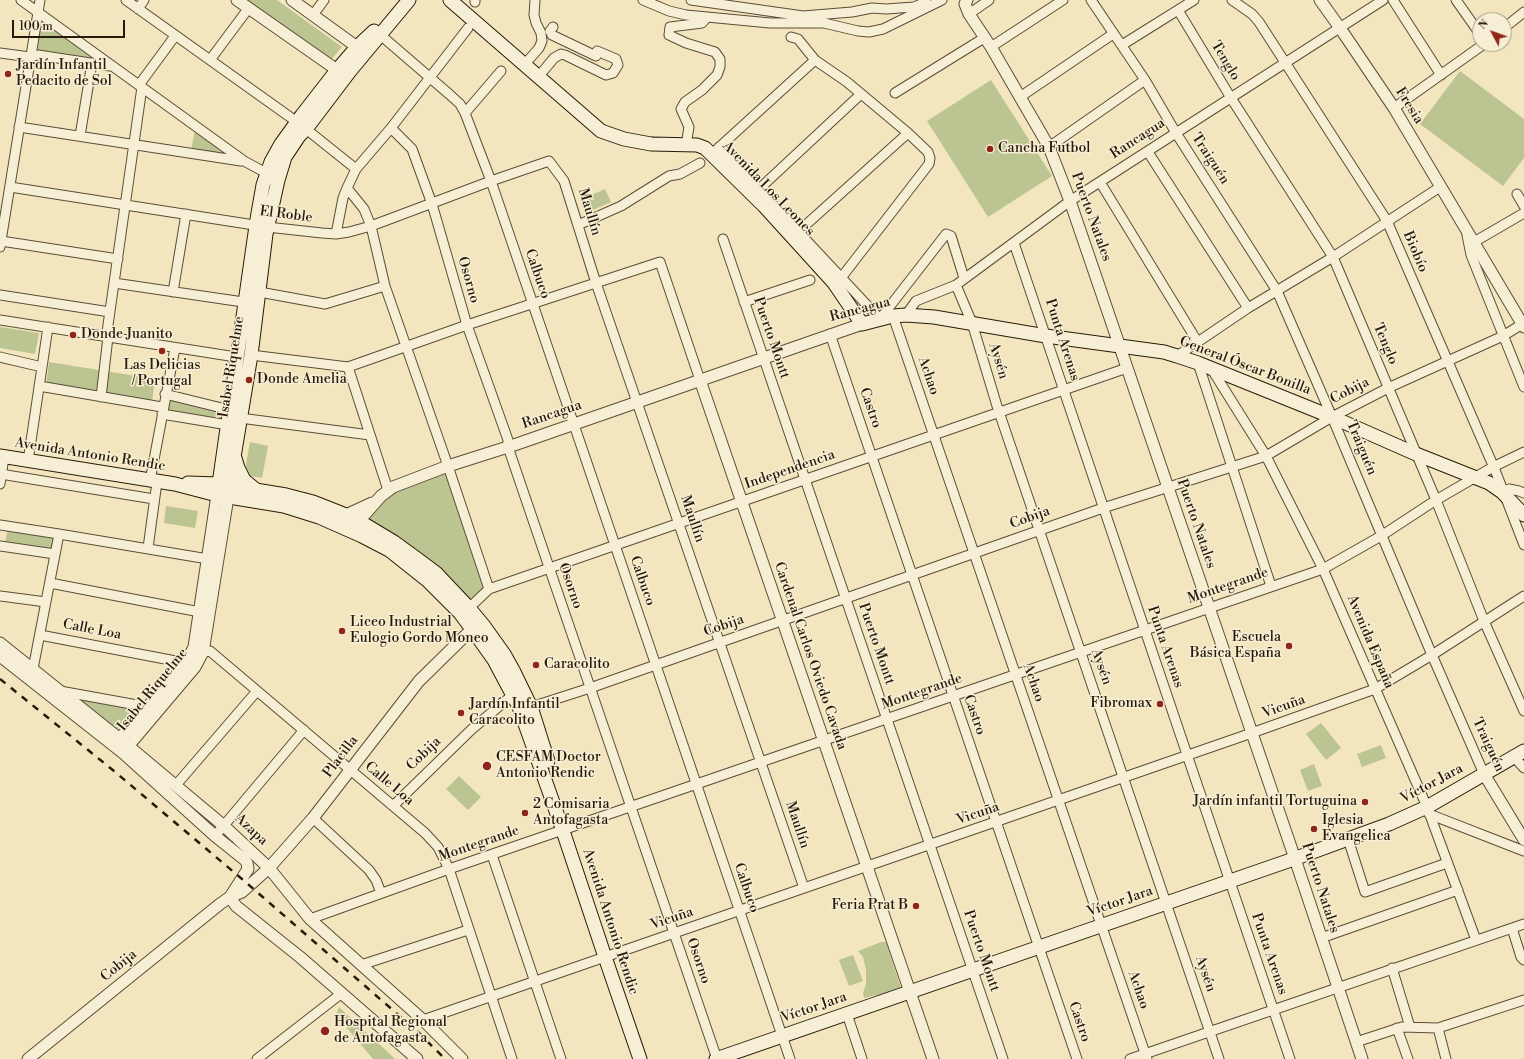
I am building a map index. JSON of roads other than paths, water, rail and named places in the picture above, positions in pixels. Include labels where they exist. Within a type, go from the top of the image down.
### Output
[{"type":"main road","name":"Isabel Riquelme","points":[[223,490],[235,455],[236,357],[252,297],[262,226],[267,172],[270,162],[281,144],[300,129],[358,62],[398,0]]},
{"type":"main road","name":"Isabel Riquelme","points":[[262,226],[285,157],[300,129],[337,70],[357,47],[377,33],[409,0]]},
{"type":"main road","name":"Avenida Los Leones","points":[[450,0],[601,131],[624,139],[651,144],[697,145],[715,150],[834,283],[862,324]]},
{"type":"main road","name":"Isabel Riquelme","points":[[223,490],[228,425],[235,414],[251,355],[252,297]]},
{"type":"main road","name":"Rancagua","points":[[862,324],[893,316],[906,315]]},
{"type":"main road","name":"General Óscar Bonilla","points":[[906,315],[934,317],[1046,336],[1164,352],[1177,356],[1211,368],[1332,417],[1416,454],[1476,477],[1489,483],[1502,492],[1524,515]]},
{"type":"main road","points":[[235,455],[238,468],[244,480],[255,489]]},
{"type":"main road","name":"Avenida Antonio Rendic","points":[[2,457],[174,484],[190,482],[284,506],[319,517],[389,550],[428,581],[460,612],[494,660],[515,696],[566,829]]},
{"type":"main road","name":"Avenida Antonio Rendic","points":[[223,490],[255,489],[286,495],[313,502],[346,515],[394,542],[436,574],[484,626],[504,654],[531,708],[566,829],[640,1059]]},
{"type":"main road","name":"Víctor Jara","points":[[716,1059],[1428,811],[1484,774],[1519,754]]},
{"type":"main road","name":"Avenida Antonio Rendic","points":[[608,956],[648,1059]]},
{"type":"street","points":[[21,0],[244,161],[267,172],[278,180]]},
{"type":"street","points":[[40,0],[10,187],[3,204],[0,244],[118,259]]},
{"type":"street","points":[[126,0],[210,60],[300,129],[356,169]]},
{"type":"street","points":[[138,9],[144,0]]},
{"type":"street","points":[[237,0],[337,70]]},
{"type":"street","points":[[292,0],[357,47],[358,62]]},
{"type":"street","points":[[313,15],[324,0]]},
{"type":"street","points":[[525,64],[539,48],[542,41],[541,33],[534,15],[535,0]]},
{"type":"street","points":[[643,0],[669,11],[707,17],[770,23],[824,23],[869,32],[883,29],[942,0]]},
{"type":"street","points":[[691,0],[803,16],[852,12],[872,8],[886,9],[914,7],[930,0]]},
{"type":"street","points":[[967,0],[965,4],[968,14],[989,0]]},
{"type":"street","points":[[991,48],[1063,0]]},
{"type":"street","name":"Traiguén","points":[[1091,0],[1145,80],[1176,133],[1277,291],[1484,774],[1524,840]]},
{"type":"street","points":[[1122,45],[1194,0]]},
{"type":"street","name":"Biobío","points":[[1232,0],[1252,14],[1259,22],[1387,221],[1493,467],[1524,545]]},
{"type":"street","name":"Fresia","points":[[1320,0],[1394,108],[1523,325]]},
{"type":"street","name":"Rancagua","points":[[906,315],[916,301],[956,285],[1070,201],[1383,0]]},
{"type":"street","points":[[1393,0],[1441,75]]},
{"type":"street","points":[[1456,0],[1472,23]]},
{"type":"street","points":[[210,60],[248,8]]},
{"type":"street","name":"Tenglo","points":[[1178,10],[1231,98],[1333,256],[1436,500],[1484,621],[1524,711]]},
{"type":"street","points":[[1512,22],[1524,12]]},
{"type":"street","name":"Puerto Natales","points":[[968,14],[991,48],[1049,147],[1070,201],[1295,858],[1362,1059]]},
{"type":"street","points":[[686,145],[689,127],[681,109],[685,102],[702,90],[716,75],[720,67],[720,59],[715,52],[686,43],[669,34],[670,27],[702,23],[707,17]]},
{"type":"street","points":[[539,76],[554,58],[561,54],[606,75],[613,73],[618,65],[616,59],[597,51],[596,56],[552,35],[550,31],[552,27]]},
{"type":"street","points":[[336,234],[347,188],[356,169],[391,128],[468,28]]},
{"type":"street","name":"Calbuco","points":[[377,33],[460,104],[465,113],[491,181],[790,1059]]},
{"type":"street","points":[[1020,97],[1114,34]]},
{"type":"street","points":[[101,398],[108,337],[107,332],[126,205],[140,86],[175,36]]},
{"type":"street","points":[[791,37],[798,39],[815,60],[847,82],[908,134],[928,152],[931,161],[841,278]]},
{"type":"street","points":[[895,93],[984,38]]},
{"type":"street","points":[[1394,108],[1473,52]]},
{"type":"street","points":[[0,53],[30,57],[38,55],[113,67]]},
{"type":"street","points":[[715,150],[815,60]]},
{"type":"street","points":[[80,136],[92,63]]},
{"type":"street","points":[[465,113],[501,71]]},
{"type":"street","points":[[1049,147],[1145,80]]},
{"type":"street","points":[[758,190],[861,94]]},
{"type":"street","points":[[19,127],[244,161]]},
{"type":"street","name":"Osorno","points":[[391,128],[412,149],[432,204],[467,325],[508,440],[508,447],[716,1059]]},
{"type":"street","points":[[799,231],[908,134]]},
{"type":"street","name":"Avenida Los Leones","points":[[715,150],[799,231],[880,319]]},
{"type":"street","points":[[1148,152],[1248,308]]},
{"type":"street","name":"El Roble","points":[[10,187],[262,226],[322,234],[336,234],[371,226],[548,161]]},
{"type":"street","name":"Maullín","points":[[548,161],[564,181],[596,283],[804,888]]},
{"type":"street","points":[[578,225],[621,206],[669,176],[680,174],[700,163]]},
{"type":"street","points":[[1100,182],[1197,341]]},
{"type":"street","points":[[1177,356],[1197,341],[1248,308],[1333,256],[1440,187]]},
{"type":"street","points":[[347,188],[364,209],[371,226],[385,286],[448,466],[488,589]]},
{"type":"street","points":[[1517,194],[1524,206]]},
{"type":"street","points":[[1474,242],[1524,213]]},
{"type":"street","points":[[173,292],[186,214]]},
{"type":"street","name":"Fresia","points":[[1467,232],[1471,255],[1524,387]]},
{"type":"street","points":[[880,319],[946,234],[951,236],[964,278]]},
{"type":"street","name":"Puerto Montt","points":[[723,239],[1003,1059]]},
{"type":"street","name":"Punta Arenas","points":[[1014,243],[1290,1059]]},
{"type":"street","name":"Cardenal Carlos Oviedo Cavada","points":[[596,283],[660,262],[933,1059]]},
{"type":"street","points":[[744,302],[810,280]]},
{"type":"street","points":[[114,283],[173,292],[326,304],[385,286]]},
{"type":"street","points":[[251,355],[348,367],[467,325],[596,283]]},
{"type":"street","name":"Aysén","points":[[956,285],[972,323],[999,412],[1219,1059]]},
{"type":"street","points":[[0,295],[110,312]]},
{"type":"street","name":"Achao","points":[[893,316],[1146,1056]]},
{"type":"street","points":[[0,320],[236,357]]},
{"type":"street","name":"Rancagua","points":[[358,522],[376,501],[388,490],[448,466],[508,447],[862,324]]},
{"type":"street","name":"Cobija","points":[[531,708],[656,666],[1103,508],[1266,456],[1332,417],[1388,388],[1503,336],[1523,325]]},
{"type":"street","points":[[28,461],[48,328]]},
{"type":"street","name":"Castro","points":[[830,334],[1077,1059]]},
{"type":"street","points":[[148,548],[154,499],[153,481],[162,410],[174,348]]},
{"type":"street","points":[[0,356],[42,367]]},
{"type":"street","points":[[1198,363],[1271,586]]},
{"type":"street","points":[[348,367],[388,490]]},
{"type":"street","name":"Independencia","points":[[469,608],[488,589],[1127,368]]},
{"type":"street","name":"Avenida España","points":[[1211,368],[1266,456],[1323,569],[1428,811],[1476,940]]},
{"type":"street","points":[[39,386],[162,410],[228,425]]},
{"type":"street","points":[[165,394],[235,414],[370,435]]},
{"type":"street","name":"Montegrande","points":[[310,919],[448,869],[1323,569],[1381,536],[1436,500],[1493,467],[1524,452]]},
{"type":"street","points":[[0,484],[2,457]]},
{"type":"street","points":[[1,474],[154,499]]},
{"type":"street","points":[[1502,492],[1509,489],[1524,493]]},
{"type":"street","name":"Isabel Riquelme","points":[[121,746],[195,667],[203,652],[213,560],[223,490]]},
{"type":"street","name":"Rancagua","points":[[346,515],[376,501]]},
{"type":"street","name":"Avenida Antonio Rendic","points":[[335,524],[351,524],[358,522]]},
{"type":"street","points":[[0,525],[148,548],[213,560]]},
{"type":"street","points":[[33,669],[59,534]]},
{"type":"street","points":[[0,546],[55,554]]},
{"type":"street","name":"Isabel Riquelme","points":[[121,746],[148,707],[186,663],[194,647],[200,612],[213,560]]},
{"type":"street","points":[[50,583],[200,612]]},
{"type":"street","points":[[0,596],[46,602]]},
{"type":"street","name":"Vicuña","points":[[423,1020],[1252,734],[1375,689],[1432,655],[1524,596]]},
{"type":"street","name":"Placilla","points":[[230,897],[242,892],[269,868],[313,818],[418,682],[472,629]]},
{"type":"street","name":"Calle Loa","points":[[40,635],[186,663]]},
{"type":"street","name":"Azapa","points":[[0,643],[60,691],[121,746],[215,836],[242,857],[248,866],[230,897]]},
{"type":"street","name":"Calle Loa","points":[[203,652],[210,651],[425,833],[438,847],[448,869],[512,1059]]},
{"type":"street","points":[[186,663],[203,652]]},
{"type":"street","name":"Azapa","points":[[0,656],[176,785],[224,826],[269,868],[310,919],[423,1020],[462,1059]]},
{"type":"street","points":[[60,691],[148,707]]},
{"type":"street","points":[[176,785],[257,692]]},
{"type":"street","name":"Cobija","points":[[393,806],[472,729],[509,698],[515,696]]},
{"type":"street","points":[[215,836],[304,730]]},
{"type":"street","points":[[1519,754],[1524,768]]},
{"type":"street","points":[[1428,811],[1524,851]]},
{"type":"street","points":[[313,818],[369,870],[376,880],[381,893]]},
{"type":"street","points":[[1348,839],[1365,892],[1448,863]]},
{"type":"street","points":[[492,855],[561,1059]]},
{"type":"street","points":[[1321,938],[1458,890]]},
{"type":"street","points":[[230,897],[236,906],[282,942],[417,1059]]},
{"type":"street","name":"Cobija","points":[[28,1059],[230,897]]},
{"type":"street","points":[[1130,1059],[1146,1056],[1210,1031],[1273,1009],[1524,924]]},
{"type":"street","points":[[1512,928],[1521,957],[1524,960]]},
{"type":"street","points":[[362,965],[468,930]]},
{"type":"street","points":[[1392,968],[1410,1027]]},
{"type":"street","points":[[257,1059],[342,993]]},
{"type":"street","points":[[1356,1042],[1397,1028],[1438,1028],[1524,1000]]},
{"type":"street","points":[[847,1014],[862,1059]]},
{"type":"street","points":[[1397,1028],[1408,1059]]},
{"type":"street","points":[[1438,1028],[1446,1059]]},
{"type":"railway","points":[[0,679],[114,771],[242,879],[418,1032],[445,1059]]},
{"type":"place","name":"Jardín Infantil Pedacito de Sol","points":[[8,74]]},
{"type":"place","name":"Cancha Futbol","points":[[990,149]]},
{"type":"place","name":"Donde Juanito","points":[[73,335]]},
{"type":"place","name":"Las Delicias / Portugal","points":[[162,351]]},
{"type":"place","name":"Donde Amelia","points":[[249,380]]},
{"type":"place","name":"Liceo Industrial Eulogio Gordo Moneo","points":[[342,631]]},
{"type":"place","name":"Escuela Básica España","points":[[1289,646]]},
{"type":"place","name":"Caracolito","points":[[536,665]]},
{"type":"place","name":"Fibromax","points":[[1160,704]]},
{"type":"place","name":"Jardín Infantil Caracolito","points":[[461,713]]},
{"type":"place","name":"CESFAM Doctor Antonio Rendic","points":[[487,766]]},
{"type":"place","name":"Jardín infantil Tortuguina","points":[[1365,802]]},
{"type":"place","name":"2 Comisaria Antofagasta","points":[[525,813]]},
{"type":"place","name":"Iglesia Evangelica","points":[[1314,829]]},
{"type":"place","name":"Feria Prat B","points":[[916,906]]},
{"type":"place","name":"Hospital Regional de Antofagasta","points":[[325,1031]]}]
